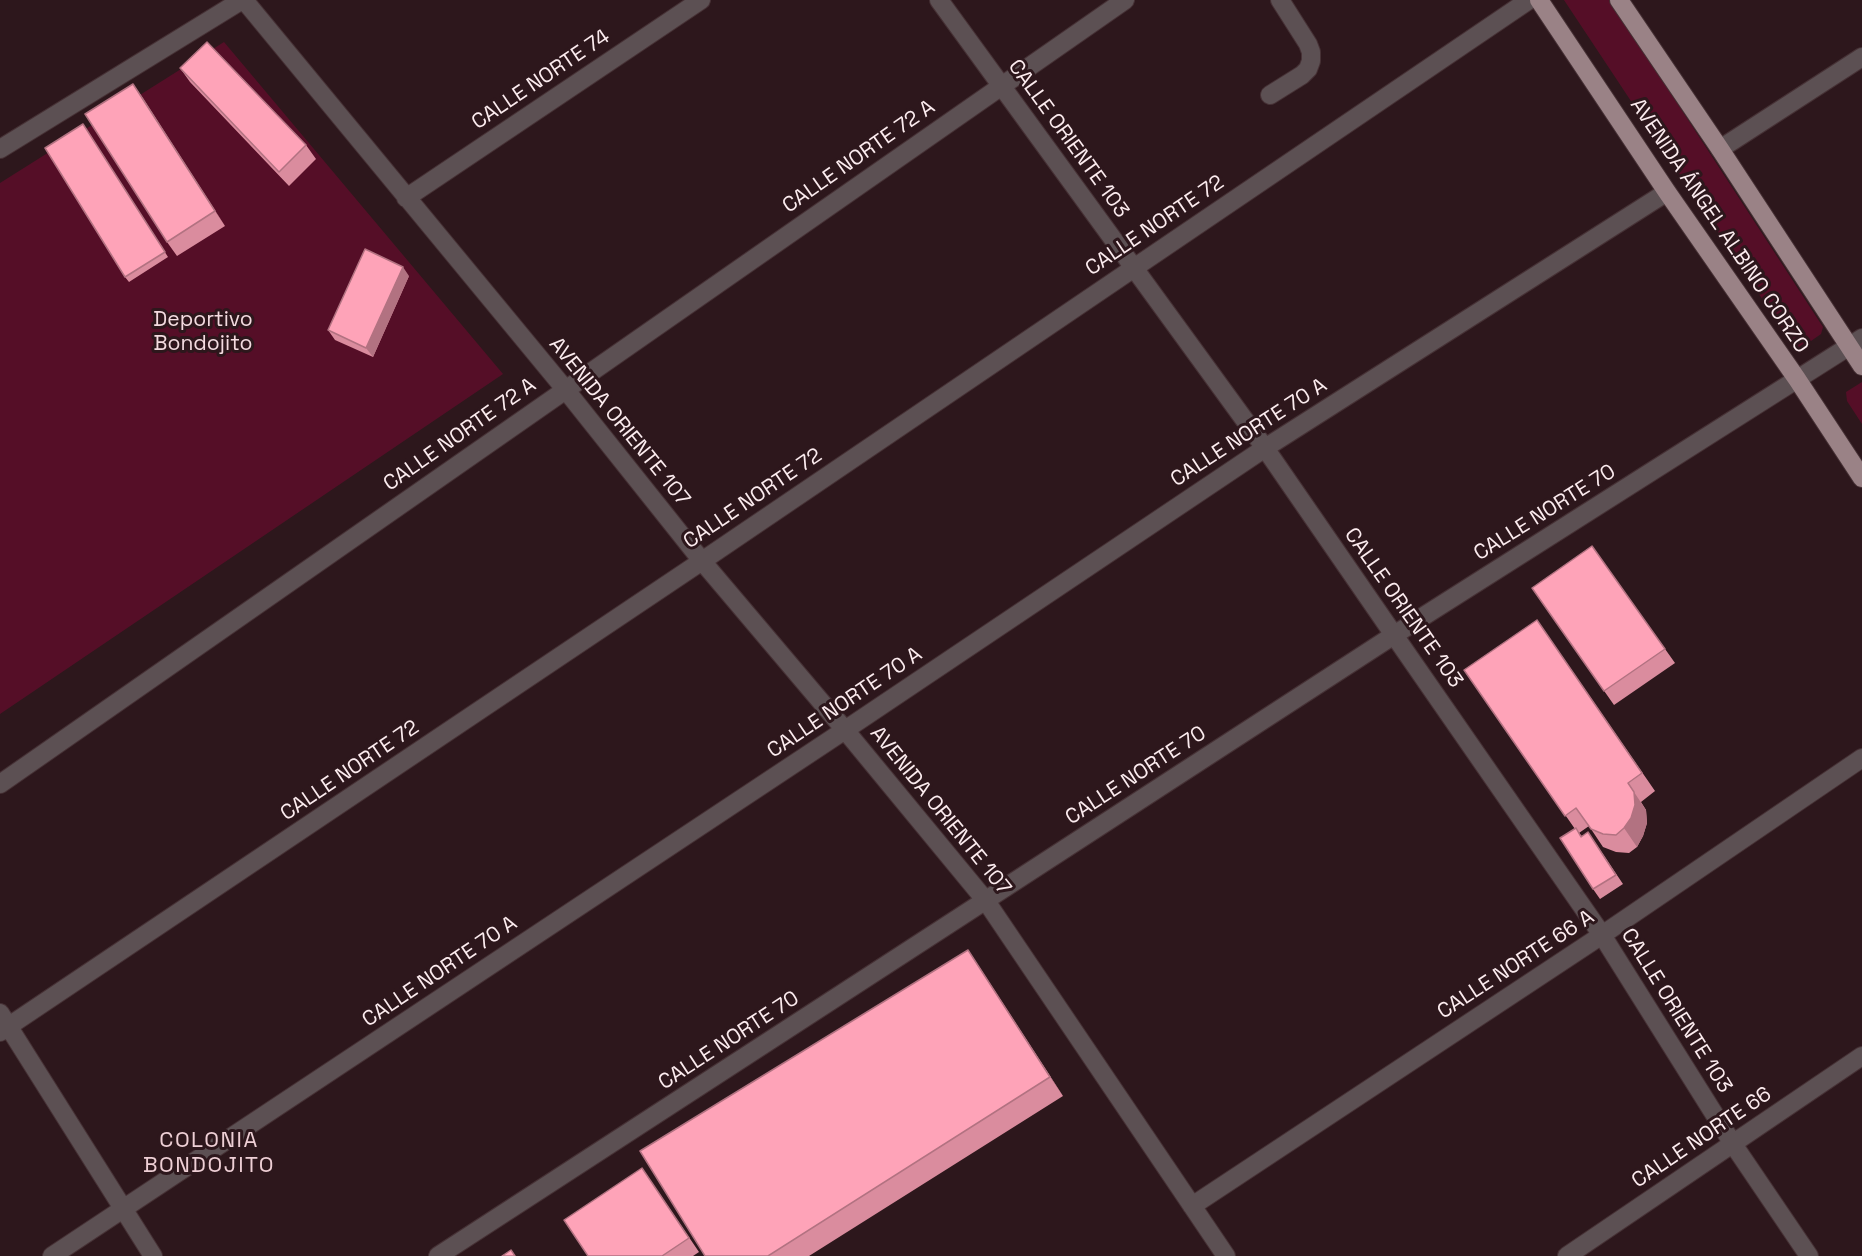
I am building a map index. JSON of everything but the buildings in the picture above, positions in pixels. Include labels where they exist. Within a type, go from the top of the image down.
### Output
[{"type":"main road","name":"AVENIDA ÁNGEL ALBINO CORZO","points":[[1539,0],[1862,478]]},
{"type":"main road","name":"AVENIDA ÁNGEL ALBINO CORZO","points":[[1619,0],[1855,342],[1862,366]]},
{"type":"street","points":[[0,149],[243,0]]},
{"type":"street","name":"AVENIDA ORIENTE 107","points":[[243,0],[565,389],[702,561],[986,901],[1226,1256]]},
{"type":"street","name":"CALLE NORTE 74","points":[[406,198],[700,0]]},
{"type":"street","name":"CALLE ORIENTE 103","points":[[939,0],[1265,448],[1395,635],[1602,935],[1733,1144],[1809,1256]]},
{"type":"street","name":"CALLE NORTE 72 A","points":[[0,784],[1125,0]]},
{"type":"street","points":[[1270,96],[1302,75],[1308,69],[1311,61],[1308,44],[1280,0]]},
{"type":"street","name":"CALLE NORTE 72","points":[[3,1024],[702,561],[1528,0]]},
{"type":"street","points":[[1720,149],[1862,57]]},
{"type":"street","name":"CALLE NORTE 70 A","points":[[51,1256],[845,730],[1265,448],[1667,192]]},
{"type":"street","name":"CALLE NORTE 70","points":[[438,1256],[1395,635],[1855,342]]},
{"type":"street","name":"CALLE NORTE 66 A","points":[[1192,1206],[1602,935],[1862,758]]},
{"type":"street","points":[[3,1024],[153,1256]]},
{"type":"street","name":"CALLE NORTE 66","points":[[1567,1256],[1862,1056]]},
{"type":"green space","points":[[1564,0],[1610,0],[1823,327],[1821,334],[1801,348],[1794,347]]},
{"type":"green space","name":"Deportivo Bondojito","points":[[224,42],[503,374],[0,714],[0,183]]},
{"type":"green space","points":[[1862,382],[1862,424],[1847,401],[1846,392]]},
{"type":"district","name":"COLONIA BONDOJITO","points":[[209,1154]]}]
